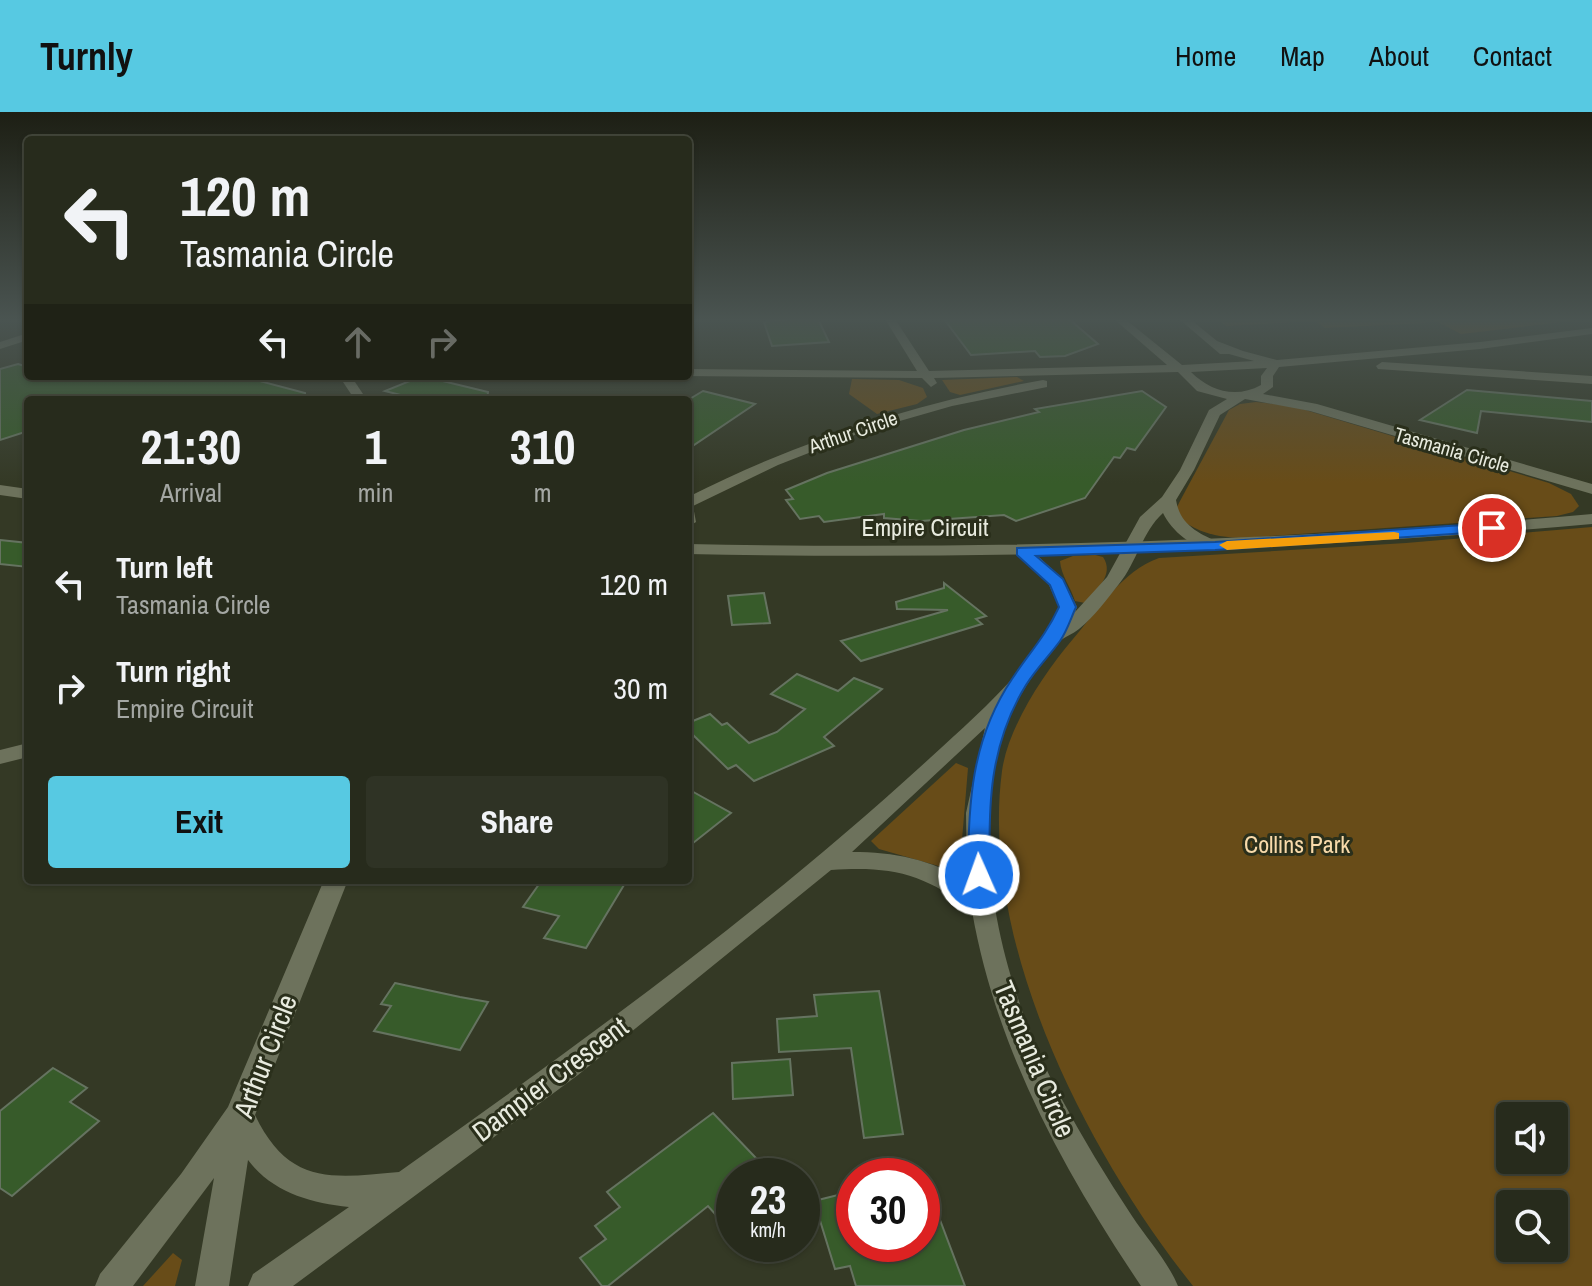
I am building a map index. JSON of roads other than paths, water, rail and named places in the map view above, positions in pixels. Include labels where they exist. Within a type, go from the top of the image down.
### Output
[{"type":"street","points":[[751,374],[1033,374]]},
{"type":"street","name":"Arthur Circle","points":[[692,501],[735,478],[830,438],[950,402],[1059,381],[1070,374]]},
{"type":"street","name":"Tasmania Circle","points":[[1151,374],[1202,389],[1312,407],[1592,489]]},
{"type":"street","points":[[1185,374],[1202,389],[1214,413],[1244,395],[1263,391],[1268,374]]},
{"type":"street","name":"Tasmania Circle","points":[[1255,374],[1312,407]]},
{"type":"street","points":[[1526,374],[1592,380]]},
{"type":"street","points":[[927,376],[940,396],[950,402]]},
{"type":"street","name":"Tasmania Circle","points":[[1054,637],[1074,624],[1110,584],[1146,520],[1168,500],[1214,413]]},
{"type":"street","points":[[1567,483],[1592,501]]},
{"type":"street","points":[[0,490],[24,493]]},
{"type":"street","points":[[1168,500],[1176,523],[1193,536],[1215,546]]},
{"type":"street","name":"Empire Circuit","points":[[692,549],[1131,549],[1406,535],[1587,518]]},
{"type":"street","name":"Tasmania Circle","points":[[1023,551],[1052,576],[1066,597],[1068,607],[1054,637],[1019,681],[999,718],[980,785],[978,849],[983,907],[998,973],[1040,1082],[1100,1194],[1161,1286]]},
{"type":"street","name":"Dampier Crescent","points":[[265,1286],[410,1184],[646,1009],[827,862],[957,747],[1019,681]]},
{"type":"street","points":[[0,757],[24,751]]},
{"type":"street","points":[[827,862],[883,859],[922,867],[942,876],[983,907]]},
{"type":"street","name":"Arthur Circle","points":[[212,1286],[240,1114],[334,884]]},
{"type":"street","points":[[240,1114],[249,1141],[269,1164],[296,1181],[330,1192],[370,1194],[410,1184]]},
{"type":"street","points":[[112,1286],[192,1184],[240,1114]]},
{"type":"park label","name":"Collins Park","points":[[1297,845]]}]
